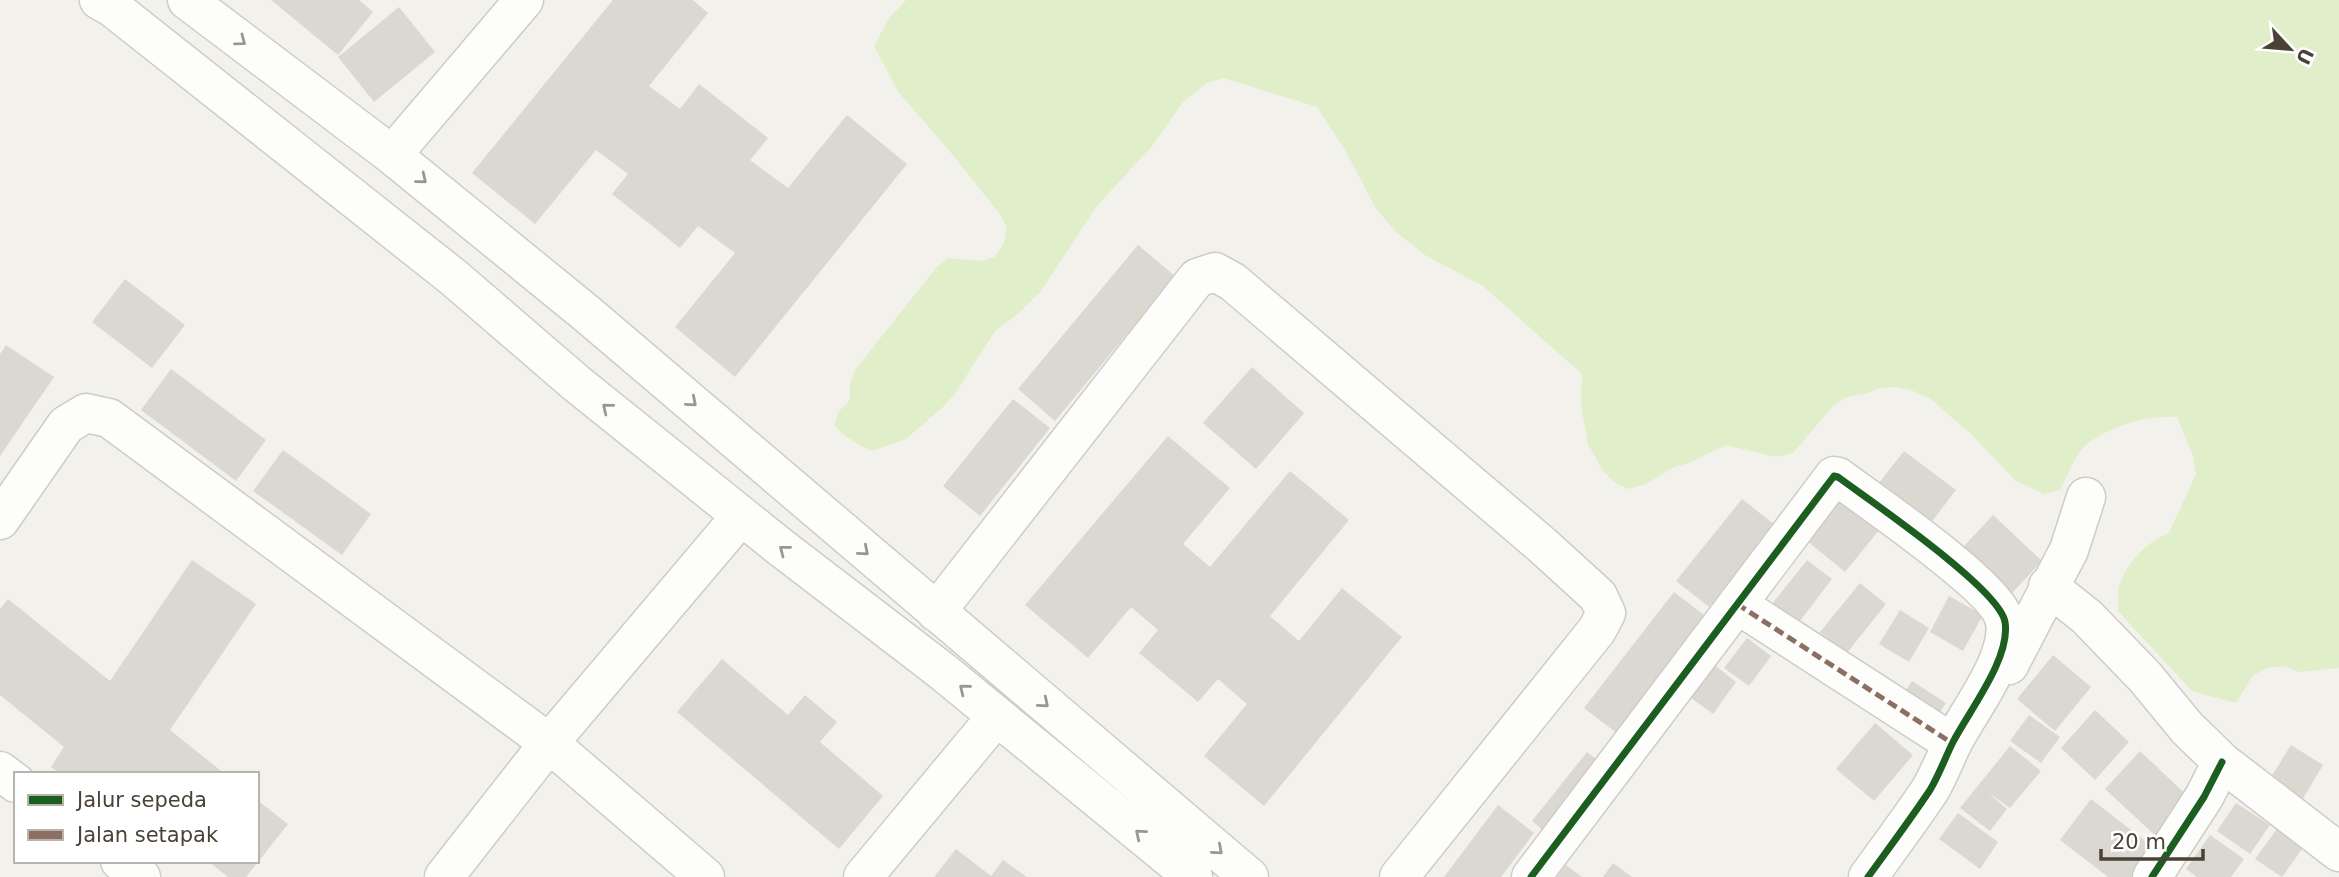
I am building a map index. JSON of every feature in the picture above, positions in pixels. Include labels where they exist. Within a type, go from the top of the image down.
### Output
[{"type":"street","points":[[99,0],[177,58],[453,277],[549,360],[741,516],[997,716],[1193,877]]},
{"type":"street","points":[[187,0],[392,155],[586,313],[1249,877]]},
{"type":"street","points":[[392,155],[524,0]]},
{"type":"street","points":[[936,612],[1197,278],[1215,272],[1233,282],[1542,545],[1598,596],[1606,613],[1597,630],[1399,877]]},
{"type":"street","points":[[549,360],[586,313]]},
{"type":"street","points":[[0,520],[66,425],[86,413],[109,418],[549,743],[705,877]]},
{"type":"street","points":[[1531,877],[1834,476],[1959,568],[1991,599],[2005,620],[2004,640],[1998,662],[1952,743],[1931,787]]},
{"type":"street","points":[[1868,877],[1968,737],[1990,701],[2069,550],[2086,497]]},
{"type":"street","points":[[444,877],[549,743],[741,516]]},
{"type":"street","points":[[2048,586],[2087,617],[2144,677],[2187,728],[2222,762],[2339,852]]},
{"type":"street","points":[[1737,604],[1952,743]]},
{"type":"street","points":[[863,877],[997,716]]},
{"type":"street","points":[[2152,877],[2204,797],[2222,762]]},
{"type":"street","points":[[123,863],[141,877]]},
{"type":"green space","points":[[906,0],[2339,0],[2339,668],[2299,672],[2285,666],[2268,668],[2253,675],[2236,703],[2192,691],[2118,611],[2118,589],[2124,575],[2146,547],[2169,533],[2196,474],[2193,456],[2177,417],[2140,420],[2104,433],[2080,451],[2060,490],[2044,494],[2016,481],[1968,431],[1929,398],[1911,390],[1880,388],[1847,397],[1833,406],[1793,453],[1776,457],[1726,445],[1689,463],[1674,467],[1646,484],[1629,489],[1614,482],[1603,471],[1588,444],[1581,406],[1582,374],[1483,286],[1425,255],[1395,231],[1375,207],[1345,150],[1317,107],[1223,78],[1207,83],[1182,103],[1153,145],[1096,207],[1041,291],[1018,314],[995,331],[954,395],[943,407],[906,439],[872,451],[852,440],[834,425],[839,411],[850,400],[850,384],[855,370],[936,268],[948,258],[980,261],[995,257],[1004,243],[1007,227],[999,213],[943,143],[899,93],[874,46],[889,18]]},
{"type":"building","points":[[271,0],[359,0],[373,12],[338,55]]},
{"type":"building","points":[[613,0],[693,0],[708,13],[649,86],[680,109],[699,84],[768,138],[750,160],[788,188],[847,115],[907,164],[735,377],[675,327],[735,253],[698,226],[680,248],[612,194],[628,174],[596,150],[535,224],[472,173]]},
{"type":"building","points":[[399,7],[435,52],[374,102],[338,57]]},
{"type":"building","points":[[1138,245],[1175,276],[1055,421],[1018,389]]},
{"type":"building","points":[[125,279],[185,325],[152,368],[92,322]]},
{"type":"building","points":[[6,345],[54,377],[0,456],[0,354]]},
{"type":"building","points":[[1252,367],[1304,413],[1256,469],[1203,423]]},
{"type":"building","points":[[171,369],[266,440],[236,481],[141,410]]},
{"type":"building","points":[[1013,399],[1050,428],[980,516],[943,486]]},
{"type":"building","points":[[1168,436],[1230,488],[1183,544],[1210,567],[1290,471],[1349,520],[1270,616],[1299,641],[1342,588],[1402,637],[1264,806],[1204,756],[1247,704],[1218,679],[1198,702],[1139,653],[1158,630],[1131,607],[1088,658],[1025,605]]},
{"type":"building","points":[[283,450],[371,514],[342,555],[253,491]]},
{"type":"building","points":[[1904,451],[1956,490],[1920,537],[1868,497]]},
{"type":"building","points":[[1842,497],[1880,529],[1845,572],[1806,540]]},
{"type":"building","points":[[1742,499],[1775,525],[1709,607],[1676,581]]},
{"type":"building","points":[[1993,515],[2042,561],[2002,604],[1953,558]]},
{"type":"building","points":[[192,560],[256,604],[170,730],[222,772],[58,772],[51,767],[64,747],[0,695],[0,609],[8,599],[110,681]]},
{"type":"building","points":[[1807,560],[1832,579],[1790,634],[1764,614]]},
{"type":"building","points":[[1860,583],[1886,604],[1846,654],[1820,632]]},
{"type":"building","points":[[1674,592],[1713,622],[1623,738],[1584,708]]},
{"type":"building","points":[[1949,596],[1983,615],[1963,651],[1930,632]]},
{"type":"building","points":[[1900,610],[1929,628],[1909,662],[1879,644]]},
{"type":"building","points":[[1747,638],[1771,656],[1749,686],[1724,668]]},
{"type":"building","points":[[2053,655],[2091,687],[2055,731],[2017,699]]},
{"type":"building","points":[[722,659],[788,715],[805,695],[837,722],[820,742],[883,796],[839,849],[677,712]]},
{"type":"building","points":[[1708,660],[1736,682],[1713,714],[1684,693]]},
{"type":"building","points":[[1912,681],[1946,703],[1934,721],[1900,699]]},
{"type":"building","points":[[2095,710],[2129,742],[2095,780],[2061,748]]},
{"type":"building","points":[[2029,715],[2060,737],[2041,763],[2010,741]]},
{"type":"building","points":[[1875,723],[1913,755],[1874,801],[1836,769]]},
{"type":"building","points":[[2291,745],[2323,765],[2295,812],[2262,792]]},
{"type":"building","points":[[2010,746],[2041,771],[2010,808],[1988,792],[2007,809],[1990,831],[1960,808]]},
{"type":"building","points":[[2140,751],[2194,802],[2159,839],[2105,789]]},
{"type":"building","points":[[1587,752],[1606,767],[1551,837],[1532,821]]},
{"type":"building","points":[[2091,799],[2157,850],[2136,877],[2108,877],[2060,840]]},
{"type":"building","points":[[259,802],[288,824],[259,861]]},
{"type":"building","points":[[2236,803],[2270,825],[2250,854],[2217,831]]},
{"type":"building","points":[[1498,805],[1534,833],[1501,877],[1444,877]]},
{"type":"building","points":[[1958,813],[1998,842],[1980,869],[1939,839]]},
{"type":"building","points":[[2279,826],[2305,845],[2282,877],[2255,859]]},
{"type":"building","points":[[2210,835],[2244,859],[2231,877],[2197,877],[2186,869]]},
{"type":"building","points":[[956,849],[991,876],[1003,860],[1027,877],[934,877]]},
{"type":"building","points":[[210,863],[257,863],[246,877],[228,877]]},
{"type":"building","points":[[1613,863],[1632,877],[1603,877]]},
{"type":"building","points":[[1566,865],[1582,877],[1557,877]]},
{"type":"marked path","points":[[1737,604],[1952,743]]},
{"type":"cycle path","points":[[1531,877],[1834,476],[1903,524],[1958,568],[1998,607],[2005,622],[2002,652],[1987,684],[1953,742],[1930,790],[1868,877]]},
{"type":"cycle path","points":[[2152,877],[2204,797],[2222,762]]}]
